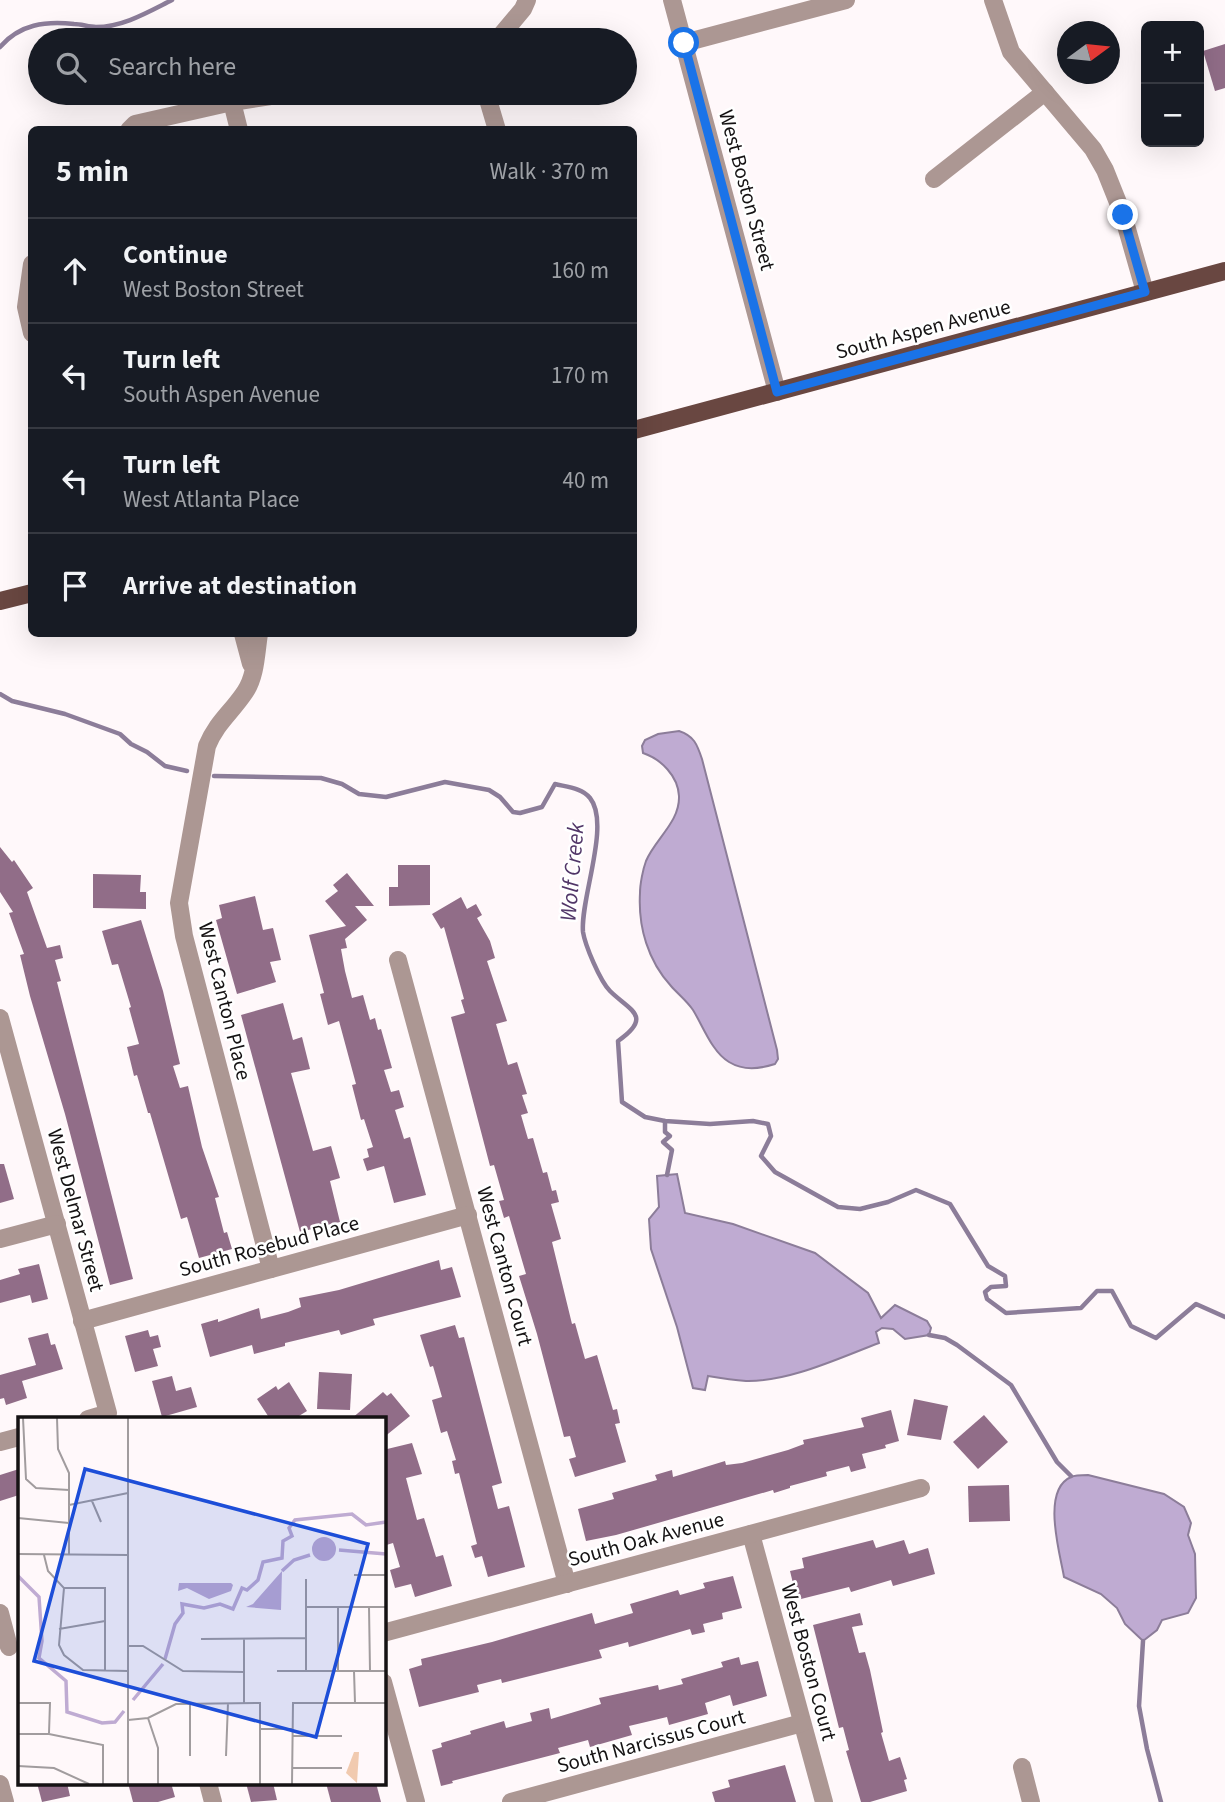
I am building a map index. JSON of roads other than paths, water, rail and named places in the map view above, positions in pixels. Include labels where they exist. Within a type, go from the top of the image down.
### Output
[{"type":"main road","name":"South Aspen Avenue","points":[[637,429],[1225,271]]},
{"type":"main road","points":[[0,601],[28,594]]},
{"type":"street","points":[[507,28],[527,0]]},
{"type":"street","name":"West Boston Street","points":[[673,0],[777,392]]},
{"type":"street","points":[[684,43],[846,0]]},
{"type":"street","points":[[993,0],[1011,52],[1093,149],[1105,170],[1123,215],[1145,292]]},
{"type":"street","points":[[934,179],[1045,92]]},
{"type":"street","points":[[133,126],[219,105]]},
{"type":"street","points":[[233,105],[238,126]]},
{"type":"street","points":[[489,105],[495,126]]},
{"type":"street","points":[[28,293],[28,316]]},
{"type":"street","points":[[244,637],[253,672]]},
{"type":"street","name":"West Canton Place","points":[[259,637],[253,672],[244,693],[214,729],[207,747],[179,903],[184,936],[271,1269]]},
{"type":"street","name":"West Canton Court","points":[[398,960],[567,1584]]},
{"type":"street","name":"West Delmar Street","points":[[0,1018],[108,1413],[95,1417]]},
{"type":"street","name":"South Rosebud Place","points":[[82,1321],[468,1215]]},
{"type":"street","points":[[0,1239],[57,1224]]},
{"type":"street","points":[[0,1442],[18,1437]]},
{"type":"street","name":"South Oak Avenue","points":[[385,1632],[921,1488]]},
{"type":"street","name":"West Boston Court","points":[[751,1534],[824,1802]]},
{"type":"street","points":[[0,1613],[10,1647]]},
{"type":"street","points":[[385,1690],[415,1802]]},
{"type":"street","name":"South Narcissus Court","points":[[511,1802],[802,1723]]},
{"type":"street","points":[[1022,1767],[1031,1802]]},
{"type":"street","points":[[0,1784],[5,1802]]},
{"type":"street","points":[[208,1784],[213,1802]]},
{"type":"waterway","points":[[0,47],[16,33],[34,26],[53,23],[106,26],[135,18],[172,0]]},
{"type":"waterway","points":[[0,694],[12,701],[65,714],[120,734],[165,766],[187,771]]},
{"type":"waterway","name":"Wolf Creek","points":[[214,776],[321,778],[342,784],[359,794],[386,797],[445,782],[489,790],[500,797],[513,812],[520,813],[542,807],[555,784],[583,792],[590,798],[596,810],[597,825],[583,918],[584,938],[606,986],[635,1014],[636,1019],[635,1025],[618,1041],[622,1102],[645,1117],[665,1121],[710,1124],[753,1121],[768,1124],[771,1136],[761,1156],[775,1172],[838,1207],[860,1209],[888,1202],[916,1190],[950,1204],[988,1266],[1005,1276],[1006,1286],[991,1287],[985,1292],[987,1299],[1006,1313],[1081,1308],[1097,1291],[1112,1291],[1131,1326],[1156,1338],[1196,1304],[1225,1317]]},
{"type":"waterway","points":[[665,1121],[665,1132],[670,1136],[663,1142],[672,1150],[667,1175]]},
{"type":"waterway","points":[[929,1335],[945,1338],[957,1345],[1011,1385],[1057,1462],[1071,1476]]},
{"type":"waterway","points":[[1143,1641],[1139,1706],[1161,1802]]}]
